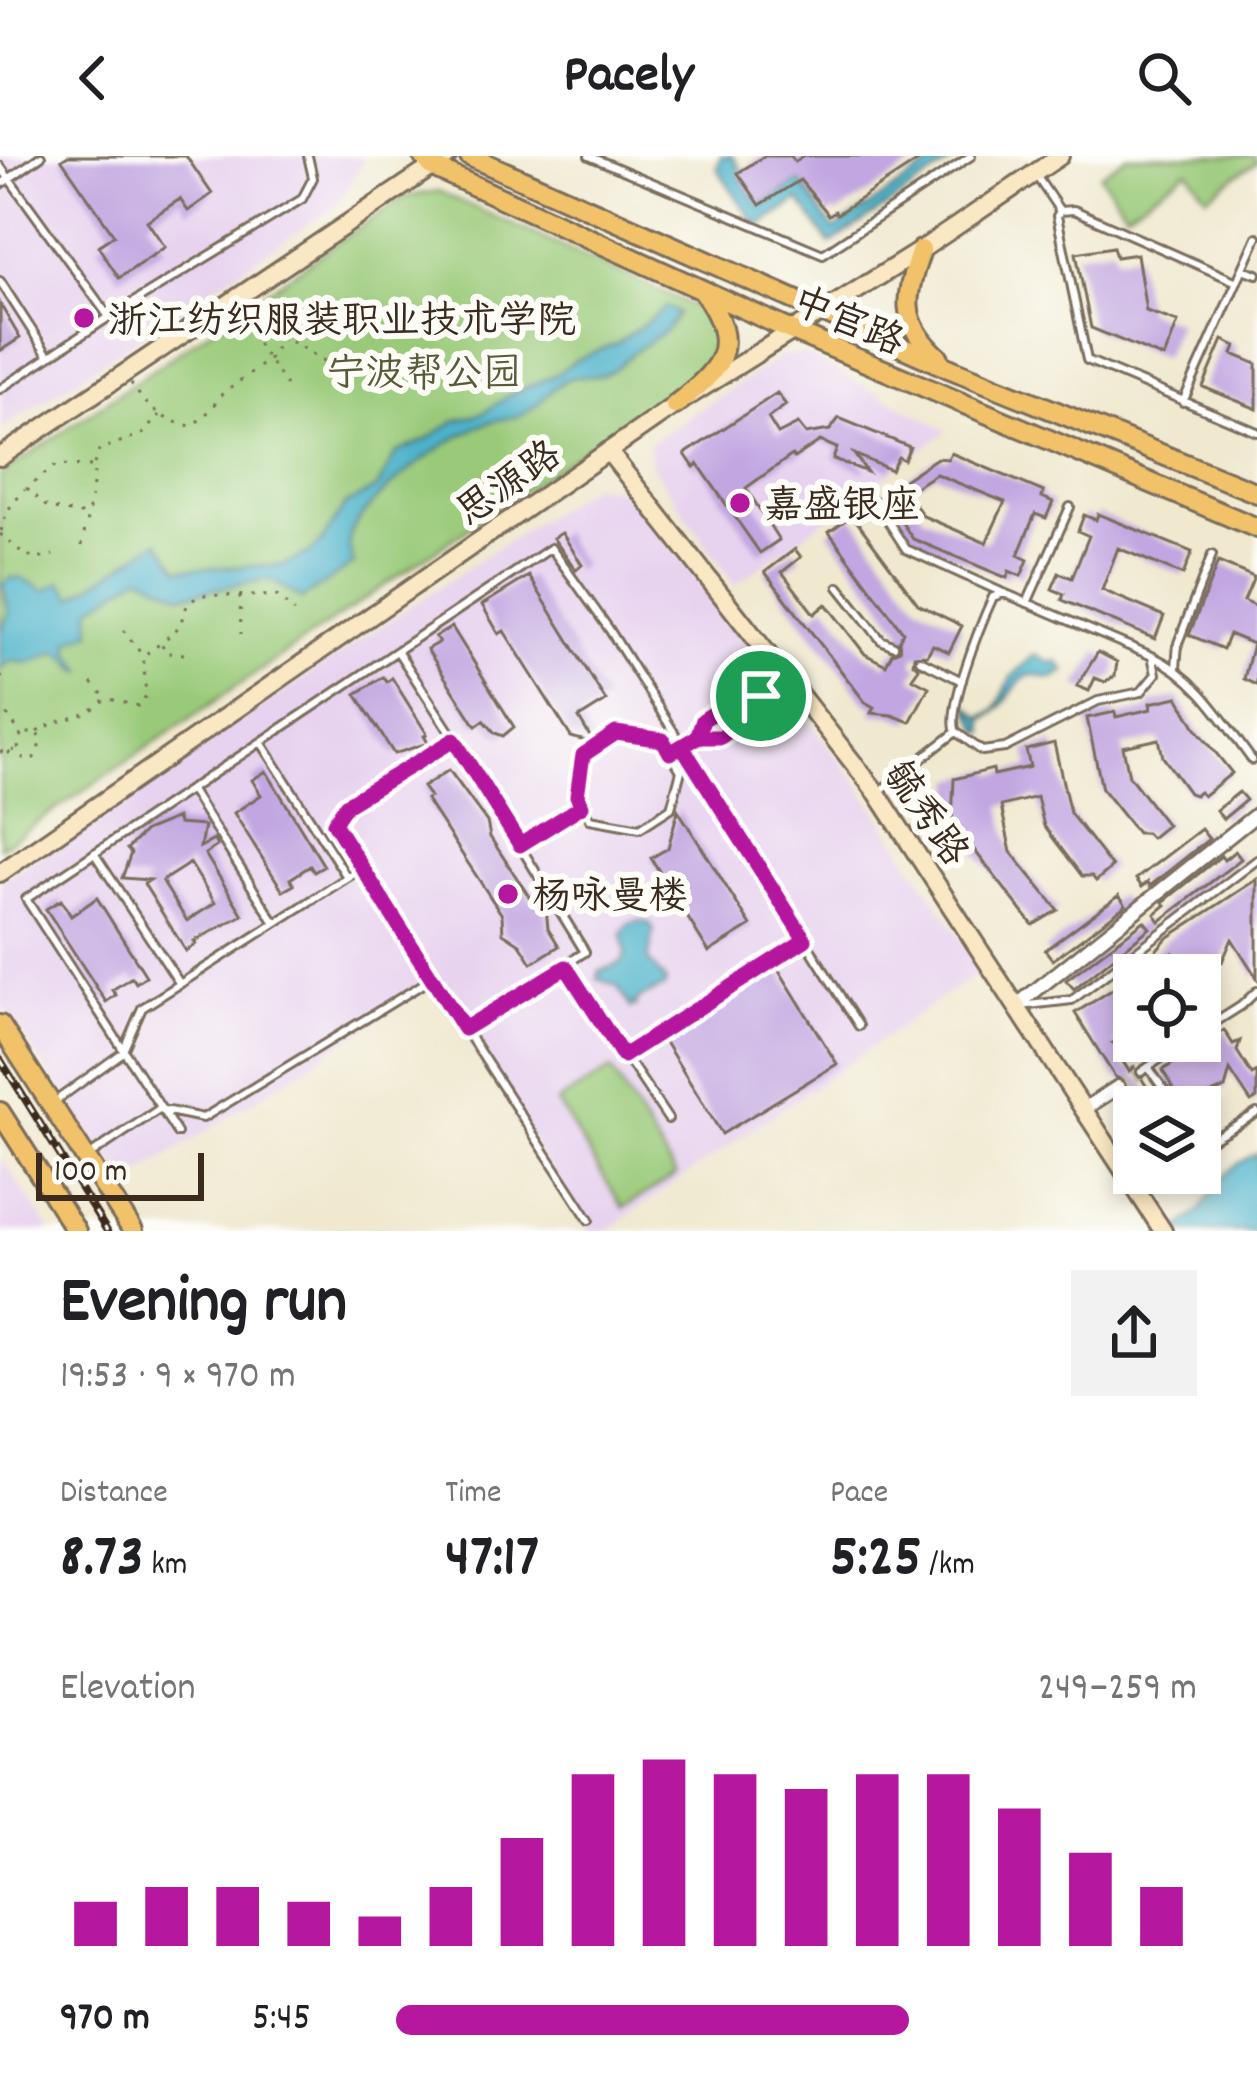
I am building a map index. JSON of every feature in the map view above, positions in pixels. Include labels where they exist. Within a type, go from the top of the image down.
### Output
[{"type":"main road","name":"中官路","points":[[469,156],[951,369],[1257,493]]},
{"type":"main road","points":[[515,156],[526,178]]},
{"type":"main road","name":"中官路","points":[[435,160],[790,330],[1257,528]]},
{"type":"main road","points":[[920,250],[905,295],[911,324],[951,369]]},
{"type":"main road","points":[[675,405],[706,381],[725,352],[723,324],[701,289]]},
{"type":"main road","points":[[0,1025],[133,1231]]},
{"type":"main road","points":[[0,1112],[76,1231]]},
{"type":"street","name":"思源路","points":[[0,873],[675,405],[1060,156]]},
{"type":"street","points":[[0,458],[435,160]]},
{"type":"street","name":"毓秀路","points":[[608,451],[877,793],[1163,1231]]},
{"type":"street","points":[[1016,1006],[1257,814]]},
{"type":"street","points":[[1084,1109],[1113,1090]]},
{"type":"lane","points":[[0,185],[40,156]]},
{"type":"lane","points":[[0,389],[109,316],[302,199],[313,178],[308,156]]},
{"type":"lane","points":[[590,156],[823,254],[971,156]]},
{"type":"lane","points":[[0,166],[109,316]]},
{"type":"lane","points":[[1038,166],[1060,211],[1087,360],[1257,432]]},
{"type":"lane","points":[[1060,211],[1074,210],[1237,282]]},
{"type":"lane","points":[[1184,402],[1257,237]]},
{"type":"lane","points":[[1243,269],[1257,274]]},
{"type":"lane","points":[[0,280],[49,357]]},
{"type":"lane","points":[[875,501],[906,549],[1176,668],[1206,698],[1252,760]]},
{"type":"lane","points":[[1027,603],[1070,507]]},
{"type":"lane","points":[[177,1133],[26,899],[551,548],[609,628],[859,1026]]},
{"type":"lane","points":[[1176,668],[1178,643],[1212,556]]},
{"type":"lane","points":[[839,587],[881,640],[894,646]]},
{"type":"lane","points":[[1004,593],[993,596],[950,720],[956,732],[982,751],[1005,748],[1098,701],[1141,692],[1156,674],[1152,656]]},
{"type":"lane","points":[[397,650],[585,952],[464,1029]]},
{"type":"lane","points":[[920,660],[962,681]]},
{"type":"lane","points":[[761,696],[787,679]]},
{"type":"lane","points":[[670,753],[697,737],[721,737],[767,704],[754,687],[703,720],[697,737]]},
{"type":"lane","points":[[877,793],[956,732]]},
{"type":"lane","points":[[616,733],[663,740],[680,771],[670,808],[640,828],[590,819],[582,806],[577,796],[583,755],[616,733]]},
{"type":"lane","points":[[454,740],[346,805],[334,823],[589,1220]]},
{"type":"lane","points":[[261,742],[347,877]]},
{"type":"lane","points":[[190,789],[276,923]]},
{"type":"lane","points":[[520,845],[582,806]]},
{"type":"lane","points":[[94,854],[180,984]]},
{"type":"lane","points":[[1016,1006],[1072,1000],[1257,860]]},
{"type":"lane","points":[[51,1104],[122,1053],[142,1008],[362,868]]},
{"type":"lane","points":[[623,1056],[805,940]]},
{"type":"lane","points":[[566,967],[668,1120]]},
{"type":"lane","points":[[87,1157],[159,1108],[203,1118],[432,978]]},
{"type":"lane","points":[[1221,1017],[1254,994],[1257,1008]]},
{"type":"lane","points":[[1156,1062],[1145,1070],[1158,1086]]},
{"type":"lane","points":[[1221,1134],[1257,1113]]},
{"type":"path","points":[[231,304],[287,387]]},
{"type":"path","points":[[125,375],[143,402],[159,414],[192,426],[213,408],[217,398],[268,360],[283,337],[323,360],[342,392]]},
{"type":"path","points":[[82,546],[99,450],[144,433],[159,414]]},
{"type":"path","points":[[53,555],[43,559],[27,556],[0,533],[7,511],[21,490],[56,465],[94,466]]},
{"type":"path","points":[[27,488],[48,508],[86,514]]},
{"type":"path","points":[[143,656],[179,627],[188,603],[200,595],[277,596],[294,612]]},
{"type":"path","points":[[240,596],[242,634]]},
{"type":"path","points":[[92,683],[106,698],[138,706],[146,696],[143,656],[123,630]]},
{"type":"path","points":[[160,644],[167,652],[184,654]]},
{"type":"path","points":[[21,734],[37,732],[56,720],[80,718],[106,698]]},
{"type":"path","points":[[0,705],[21,734],[17,750]]},
{"type":"path","points":[[17,750],[26,760],[34,758],[41,742],[37,732]]},
{"type":"path","points":[[0,754],[17,750]]},
{"type":"shaded area","name":"浙江纺织服装职业技术学院","points":[[0,156],[361,156],[363,162],[337,205],[0,430]]},
{"type":"shaded area","points":[[807,355],[947,431],[735,585],[652,466],[648,444],[781,356]]},
{"type":"shaded area","points":[[592,485],[618,489],[645,513],[856,781],[982,970],[606,1231],[589,1231],[432,985],[125,1184],[0,1002],[0,882]]},
{"type":"shaded area","points":[[0,1156],[50,1231],[0,1231]]},
{"type":"green space","points":[[1127,156],[1254,156],[1257,161],[1207,196],[1188,170],[1126,212],[1100,175]]},
{"type":"green space","name":"宁波帮公园","points":[[438,191],[696,307],[713,322],[719,342],[706,366],[0,848],[0,475],[404,197]]},
{"type":"green space","points":[[611,1070],[676,1175],[623,1208],[557,1102]]},
{"type":"water","points":[[721,156],[732,156],[760,206],[800,181],[834,230],[944,156],[961,156],[830,244],[799,200],[762,225],[753,221],[717,168]]},
{"type":"water","points":[[667,307],[678,313],[670,325],[613,370],[566,380],[524,414],[471,430],[414,467],[378,498],[353,529],[349,543],[354,564],[302,599],[269,579],[182,595],[141,575],[91,608],[92,632],[70,641],[70,652],[84,671],[57,652],[0,668],[0,632],[9,613],[3,585],[10,578],[22,578],[45,591],[61,582],[74,597],[159,541],[179,569],[283,565],[310,553],[345,505],[378,487],[396,453],[455,421],[483,413],[575,360],[618,343]]},
{"type":"water","points":[[1035,654],[1050,663],[1057,661],[1065,671],[1053,678],[1034,675],[1021,680],[999,709],[983,719],[985,732],[981,732],[967,705],[981,717],[995,711],[1012,677]]},
{"type":"water","points":[[638,921],[649,923],[654,931],[648,960],[666,982],[631,1008],[617,986],[598,979],[599,972],[621,963],[626,954],[622,934]]},
{"type":"water","points":[[1257,1153],[1257,1231],[1175,1231],[1200,1211],[1210,1194],[1221,1194],[1221,1179]]},
{"type":"building","points":[[68,156],[186,156],[212,194],[188,211],[180,199],[147,221],[165,247],[119,278],[98,246],[114,235],[62,160]]},
{"type":"building","points":[[764,156],[791,156],[795,162],[803,156],[926,156],[829,215],[800,180],[760,205],[738,173]]},
{"type":"building","points":[[1113,247],[1116,257],[1137,254],[1146,311],[1178,322],[1164,358],[1091,328],[1076,253]]},
{"type":"building","points":[[0,304],[20,338],[0,351]]},
{"type":"building","points":[[1223,340],[1236,346],[1233,354],[1257,364],[1257,409],[1203,387]]},
{"type":"building","points":[[777,393],[786,405],[768,418],[778,434],[798,424],[806,434],[830,430],[839,418],[910,447],[904,460],[898,457],[891,470],[854,454],[867,472],[833,459],[837,448],[820,441],[792,455],[746,488],[779,540],[760,553],[698,464],[694,467],[685,454]]},
{"type":"building","points":[[951,453],[1044,492],[1042,497],[1053,502],[1046,518],[1035,514],[1018,555],[1028,560],[1021,576],[1009,571],[1007,578],[913,539],[889,503],[886,492],[937,458],[948,459]],"holes":[[[936,474],[1005,502],[986,543],[923,516],[907,492]]]},
{"type":"building","points":[[1098,514],[1192,552],[1183,575],[1118,548],[1102,590],[1164,616],[1155,639],[1062,600],[1064,594],[1052,589],[1059,573],[1072,578],[1089,536],[1078,531],[1084,515],[1096,520]]},
{"type":"building","points":[[852,515],[918,604],[962,626],[949,652],[933,645],[927,655],[914,656],[913,663],[919,668],[912,678],[929,687],[910,722],[871,713],[874,707],[865,702],[765,572],[795,549],[801,557],[782,572],[814,614],[826,604],[865,654],[886,665],[892,653],[900,650],[903,632],[829,532]]},
{"type":"building","points":[[562,533],[582,565],[576,570],[553,538]]},
{"type":"building","points":[[1218,562],[1254,577],[1244,601],[1257,607],[1257,685],[1244,679],[1253,644],[1229,634],[1223,649],[1189,635]]},
{"type":"building","points":[[529,576],[606,701],[579,718],[589,742],[571,737],[504,631],[499,634],[482,605]]},
{"type":"building","points":[[452,627],[514,727],[503,736],[484,720],[476,726],[427,649],[439,642],[435,637]]},
{"type":"building","points":[[1098,652],[1117,662],[1115,676],[1105,682],[1095,678],[1089,691],[1077,686]]},
{"type":"building","points":[[383,677],[387,682],[392,678],[428,743],[394,754],[356,694]]},
{"type":"building","points":[[1178,697],[1232,773],[1203,796],[1195,795],[1163,757],[1159,739],[1123,747],[1129,776],[1167,825],[1151,838],[1137,833],[1102,789],[1087,718],[1151,709],[1150,703]]},
{"type":"building","points":[[1054,743],[1070,813],[1112,867],[1096,881],[1082,876],[1044,826],[1037,797],[1001,806],[1011,852],[1058,910],[1033,925],[961,827],[952,822],[954,779],[993,769],[994,775],[1030,767],[1026,750]]},
{"type":"building","name":"杨咏曼楼","points":[[449,770],[487,822],[490,837],[530,898],[546,908],[548,928],[559,946],[532,963],[520,944],[503,933],[502,915],[426,799],[430,797],[423,787]]},
{"type":"building","points":[[266,771],[324,866],[314,872],[310,866],[290,879],[294,885],[283,891],[234,813],[261,795],[252,780]]},
{"type":"building","points":[[1239,792],[1246,800],[1223,819],[1216,810]]},
{"type":"building","points":[[678,810],[751,926],[709,952],[651,858],[668,848]]},
{"type":"building","points":[[177,818],[178,824],[204,826],[200,847],[214,840],[217,846],[205,854],[243,915],[194,941],[186,951],[144,884],[150,880],[122,878],[131,853],[127,849],[145,831]],"holes":[[[190,863],[215,903],[187,921],[162,881]]]},
{"type":"building","points":[[1201,829],[1209,839],[1150,886],[1148,882],[1142,887],[1136,879]]},
{"type":"building","points":[[1235,851],[1241,859],[1160,921],[1155,914],[1166,905],[1163,902],[1221,856],[1224,860]]},
{"type":"building","points":[[1257,879],[1257,978],[1232,939],[1221,962],[1221,954],[1153,954],[1166,939]]},
{"type":"building","points":[[1119,895],[1126,905],[1053,960],[1045,950]]},
{"type":"building","points":[[97,898],[146,976],[136,983],[132,977],[112,990],[116,995],[106,1002],[46,909],[61,900],[71,916]]},
{"type":"building","points":[[1144,921],[1150,928],[1074,989],[1066,980]]},
{"type":"building","points":[[777,967],[837,1064],[722,1134],[663,1039]]},
{"type":"building","points":[[1113,989],[1113,1062],[1123,1062],[1129,1071],[1134,1067],[1136,1077],[1146,1086],[1127,1086],[1115,1077],[1075,1013]]},
{"type":"building","points":[[1221,1032],[1233,1044],[1240,1041],[1237,1051],[1252,1075],[1257,1072],[1257,1098],[1251,1102],[1230,1070],[1221,1090],[1221,1086],[1172,1086],[1163,1070],[1175,1062],[1221,1062]]},
{"type":"tunnel","points":[[1120,1086],[1141,1072]]},
{"type":"railway","points":[[0,1059],[107,1231]]},
{"type":"place","name":"浙江纺织服装职业技术学院","points":[[84,318]]},
{"type":"place","name":"嘉盛银座","points":[[740,503]]},
{"type":"place","name":"杨咏曼楼","points":[[508,894]]},
{"type":"route","points":[[761,696],[754,687],[703,720],[697,737],[670,753],[663,740],[616,733],[583,755],[577,796],[582,806],[520,845],[454,740],[346,805],[334,823],[464,1029],[566,967],[623,1056],[805,940],[682,746],[697,737],[721,737],[767,704],[761,696]]}]
